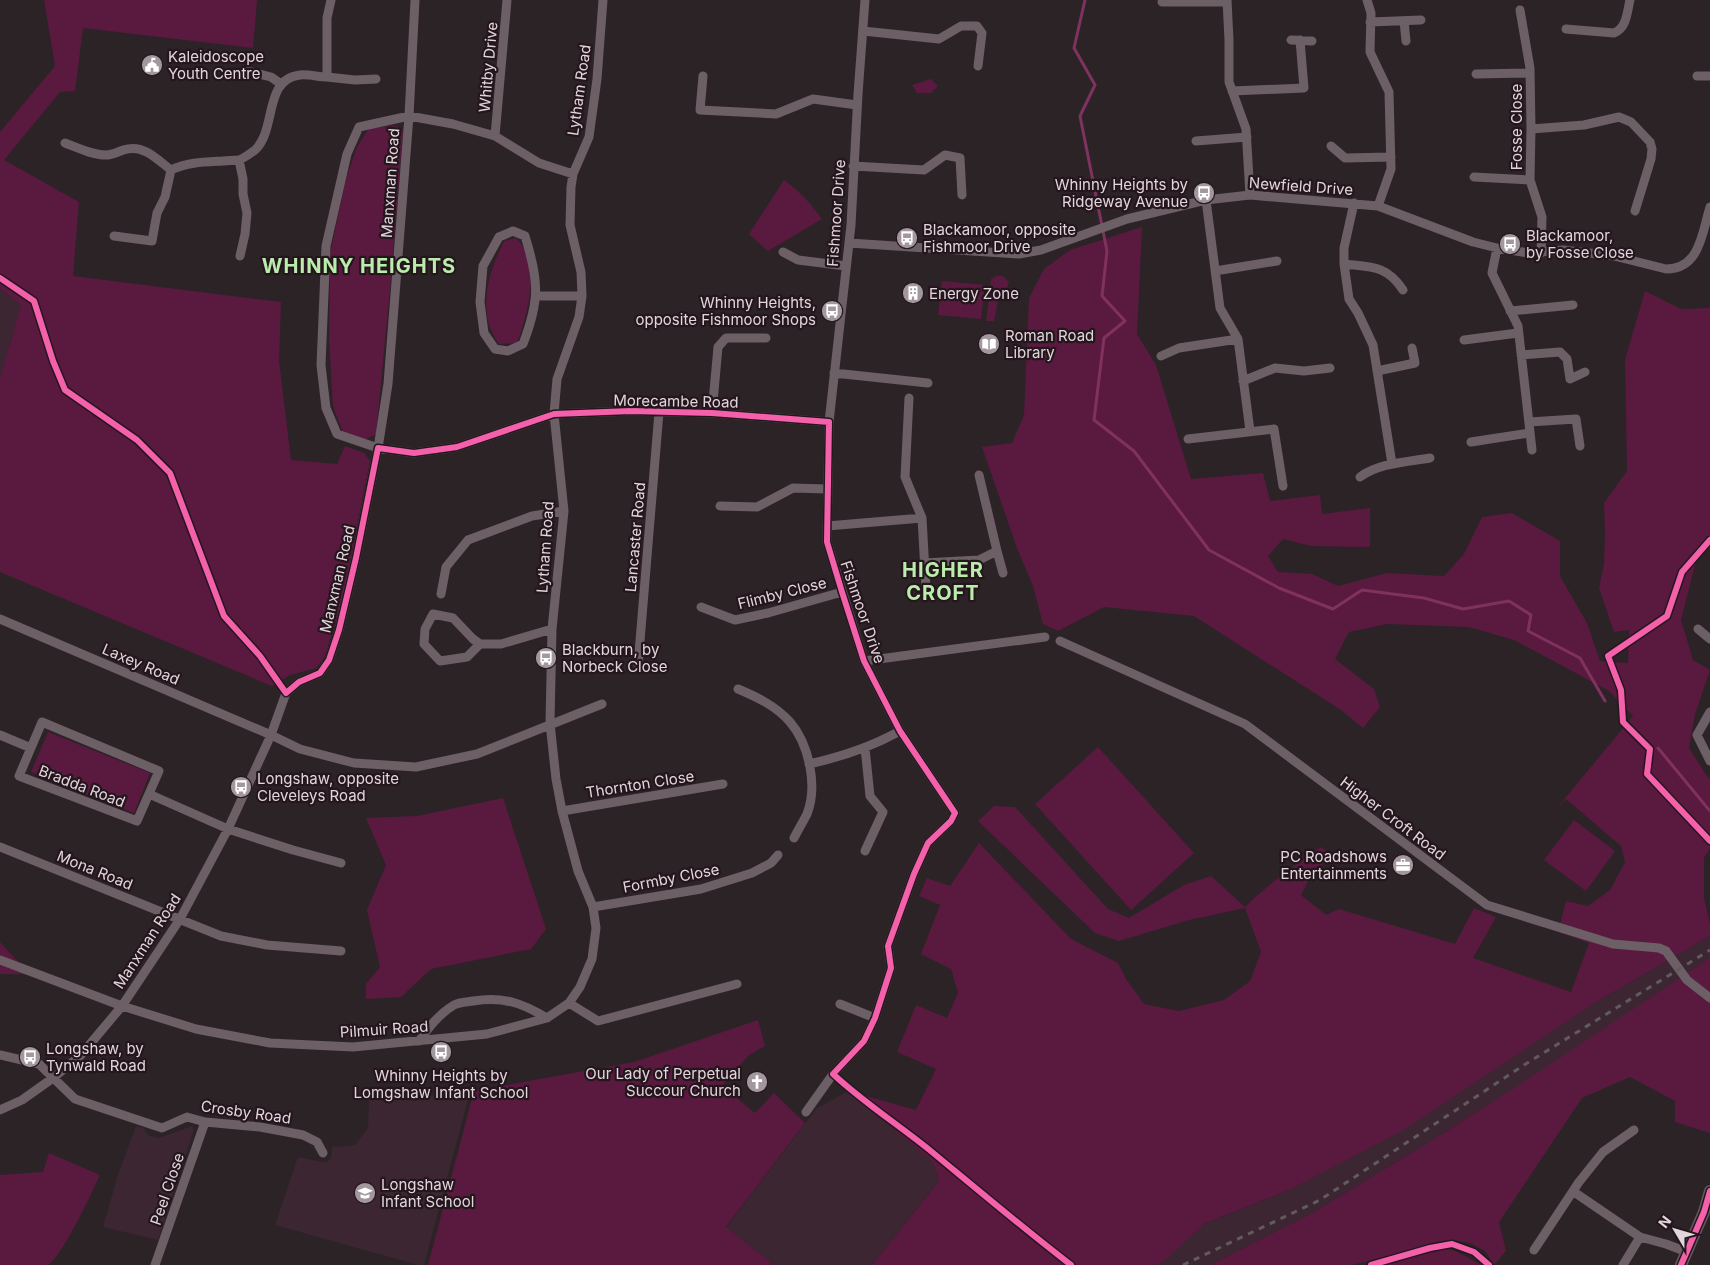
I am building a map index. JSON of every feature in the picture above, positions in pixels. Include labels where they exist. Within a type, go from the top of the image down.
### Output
[{"type":"main road","points":[[1681,1265],[1704,1212],[1710,1191]]},
{"type":"street","points":[[327,77],[328,18],[331,0]]},
{"type":"street","name":"Manxman Road","points":[[0,1110],[22,1100],[80,1056],[122,1006],[180,919],[228,828],[271,735],[286,693],[299,682],[320,674],[329,660],[339,630],[356,558],[378,448],[388,384],[409,116],[415,0]]},
{"type":"street","name":"Whitby Drive","points":[[495,136],[507,0]]},
{"type":"street","name":"Lytham Road","points":[[569,1003],[580,987],[592,959],[596,928],[593,907],[578,871],[562,811],[556,779],[550,723],[552,629],[564,511],[554,414],[558,379],[579,316],[582,296],[581,272],[570,225],[573,174],[589,137],[598,79],[603,0]]},
{"type":"street","name":"Fishmoor Drive","points":[[865,0],[849,244],[829,422],[827,542],[864,661],[900,731],[955,811],[955,816],[928,843],[914,874],[888,946],[891,968],[875,1018]]},
{"type":"street","points":[[1367,0],[1370,13],[1370,52],[1389,92],[1391,169],[1378,206]]},
{"type":"street","points":[[1566,28],[1614,33],[1620,31],[1630,0]]},
{"type":"street","points":[[1167,2],[1227,1],[1229,82],[1246,128],[1250,195]]},
{"type":"street","name":"Fosse Close","points":[[1520,10],[1530,73],[1532,129],[1530,180],[1542,217],[1541,253]]},
{"type":"street","points":[[1370,22],[1421,20]]},
{"type":"street","points":[[1404,21],[1406,41]]},
{"type":"street","points":[[864,31],[939,39],[961,26],[977,26],[982,33],[978,66]]},
{"type":"street","points":[[1232,91],[1304,88],[1295,40],[1312,40]]},
{"type":"street","points":[[247,71],[271,77],[281,84]]},
{"type":"street","name":"Fosse Close","points":[[1476,74],[1530,73]]},
{"type":"street","points":[[171,170],[191,163],[239,160],[256,149],[264,136],[274,98],[281,84],[291,78],[300,75],[355,80],[376,79]]},
{"type":"street","points":[[703,76],[700,110],[776,114],[813,99],[857,105]]},
{"type":"street","points":[[1697,76],[1710,76]]},
{"type":"street","points":[[409,116],[454,124],[495,136],[538,163],[573,174]]},
{"type":"street","name":"Morecambe Road","points":[[409,116],[359,127],[347,154],[326,246],[321,365],[326,408],[337,434],[378,448],[414,453],[457,447],[554,414],[631,411],[712,413],[829,422]]},
{"type":"street","points":[[1532,129],[1584,125],[1619,117],[1631,122],[1650,142],[1652,149],[1651,159],[1635,211]]},
{"type":"street","points":[[1196,141],[1247,137]]},
{"type":"street","points":[[65,143],[92,153],[105,155],[114,154],[124,149],[144,150],[171,170]]},
{"type":"street","points":[[1331,146],[1345,158],[1391,157]]},
{"type":"street","points":[[853,166],[924,170],[944,155],[960,158],[962,195]]},
{"type":"street","points":[[239,160],[247,213],[240,256]]},
{"type":"street","points":[[114,236],[152,241],[157,213],[165,196],[171,170]]},
{"type":"street","name":"Fosse Close","points":[[1474,177],[1530,180]]},
{"type":"street","name":"Newfield Drive","points":[[849,244],[1019,254],[1041,250],[1127,219],[1206,200],[1250,195],[1378,206],[1473,242],[1497,248],[1528,253],[1563,250],[1614,256],[1666,269],[1678,268],[1687,264],[1696,253],[1710,207]]},
{"type":"street","points":[[1206,200],[1220,308],[1238,339],[1250,431]]},
{"type":"street","points":[[1354,203],[1344,248],[1344,264],[1349,299],[1358,313],[1373,345],[1392,464]]},
{"type":"street","points":[[513,231],[525,236],[534,266],[536,296],[531,323],[522,344],[508,351],[496,349],[484,333],[480,302],[483,266],[499,238],[513,231]]},
{"type":"street","points":[[1497,248],[1492,273],[1518,326],[1532,450]]},
{"type":"street","points":[[783,252],[798,260],[846,266]]},
{"type":"street","points":[[1216,271],[1277,261]]},
{"type":"street","points":[[1344,264],[1379,268],[1395,277],[1403,290]]},
{"type":"street","points":[[536,296],[582,296]]},
{"type":"street","points":[[1510,310],[1572,305]]},
{"type":"street","points":[[1464,340],[1518,333]]},
{"type":"street","points":[[712,413],[718,347],[726,338],[766,338]]},
{"type":"street","points":[[1161,356],[1179,348],[1238,339]]},
{"type":"street","points":[[1377,371],[1415,364],[1412,348]]},
{"type":"street","points":[[1521,355],[1560,352],[1567,359],[1570,379],[1585,372]]},
{"type":"street","points":[[1243,381],[1275,368],[1304,371],[1330,368]]},
{"type":"street","points":[[834,373],[928,383]]},
{"type":"street","points":[[910,398],[904,477],[922,518],[926,589]]},
{"type":"street","name":"Lancaster Road","points":[[638,665],[659,412]]},
{"type":"street","points":[[1529,422],[1576,419],[1580,446]]},
{"type":"street","points":[[1188,439],[1250,431],[1274,430],[1283,486]]},
{"type":"street","points":[[1471,442],[1529,433]]},
{"type":"street","points":[[1360,477],[1368,472],[1392,464],[1430,458]]},
{"type":"street","points":[[979,475],[1003,573]]},
{"type":"street","points":[[720,506],[757,507],[794,488],[827,489]]},
{"type":"street","points":[[441,594],[446,567],[468,540],[532,516],[564,511]]},
{"type":"street","points":[[827,526],[922,518]]},
{"type":"street","points":[[924,563],[979,560],[997,550]]},
{"type":"street","name":"Flimby Close","points":[[701,607],[735,620],[768,613],[842,592]]},
{"type":"street","points":[[480,644],[467,657],[440,660],[424,644],[425,629],[434,614],[453,618],[480,644],[501,644],[552,629]]},
{"type":"street","name":"Laxey Road","points":[[0,619],[300,749],[354,763],[416,767],[477,754],[550,723],[602,704]]},
{"type":"street","points":[[1698,629],[1710,639]]},
{"type":"street","points":[[864,661],[1045,637]]},
{"type":"street","name":"Higher Croft Road","points":[[1060,641],[1245,724],[1487,905],[1613,944],[1659,948],[1666,951],[1687,980],[1710,998]]},
{"type":"street","points":[[738,689],[763,700],[790,722],[806,750],[812,783],[807,812],[794,838]]},
{"type":"street","points":[[1710,712],[1697,735],[1710,761]]},
{"type":"street","name":"Bradda Road","points":[[42,722],[159,771],[149,794],[137,821],[19,776],[42,722]]},
{"type":"street","points":[[809,764],[839,757],[865,748],[900,731]]},
{"type":"street","name":"Bradda Road","points":[[0,735],[31,748]]},
{"type":"street","points":[[865,748],[870,796],[883,812],[865,851]]},
{"type":"street","name":"Thornton Close","points":[[562,811],[723,784]]},
{"type":"street","name":"Bradda Road","points":[[149,794],[228,828],[341,864]]},
{"type":"street","name":"Mona Road","points":[[0,847],[221,936],[267,945],[341,951]]},
{"type":"street","name":"Formby Close","points":[[593,907],[701,888],[752,873],[771,863],[778,855]]},
{"type":"street","name":"Pilmuir Road","points":[[0,960],[122,1006],[196,1029],[270,1042],[353,1048],[487,1034],[547,1018],[569,1003]]},
{"type":"street","points":[[569,1003],[598,1022],[737,984]]},
{"type":"street","points":[[419,1041],[434,1020],[456,1004],[482,1000],[505,1000],[526,1006],[547,1018]]},
{"type":"street","points":[[806,1112],[833,1074],[864,1041],[875,1018],[840,1004]]},
{"type":"street","name":"Crosby Road","points":[[0,1055],[40,1064],[75,1100],[162,1128],[187,1117],[205,1122],[260,1127],[303,1135],[317,1142],[323,1152]]},
{"type":"street","name":"Peel Close","points":[[155,1265],[205,1122]]},
{"type":"street","points":[[1534,1250],[1579,1182],[1604,1152],[1634,1130]]},
{"type":"street","points":[[1574,1192],[1640,1237],[1687,1252]]},
{"type":"street","points":[[1623,1265],[1640,1237]]},
{"type":"shaded area","points":[[44,0],[257,0],[253,48],[83,28],[75,91],[60,92],[4,160],[79,202],[73,276],[281,302],[279,361],[291,460],[337,464],[345,446],[364,453],[370,461],[343,596],[325,656],[316,668],[290,675],[272,686],[0,572],[0,378],[21,305],[0,289],[0,132],[55,66]]},
{"type":"shaded area","points":[[931,79],[938,86],[931,93],[917,93],[912,85]]},
{"type":"shaded area","points":[[397,126],[403,131],[376,434],[364,440],[343,433],[333,406],[329,340],[330,254],[346,179],[357,147],[369,128]]},
{"type":"shaded area","points":[[784,180],[795,188],[822,219],[768,251],[749,234]]},
{"type":"shaded area","points":[[1142,227],[1137,334],[1156,365],[1191,479],[1263,473],[1270,501],[1320,495],[1322,514],[1370,508],[1370,547],[1311,546],[1283,539],[1268,556],[1278,572],[1312,574],[1338,586],[1387,573],[1444,576],[1464,554],[1482,517],[1512,513],[1560,541],[1560,576],[1587,623],[1600,661],[1628,663],[1629,630],[1614,632],[1599,588],[1604,564],[1604,503],[1627,471],[1625,360],[1645,291],[1681,309],[1710,308],[1710,547],[1696,561],[1681,620],[1693,660],[1710,670],[1695,714],[1689,748],[1710,779],[1710,848],[1704,858],[1704,898],[1710,924],[1710,936],[1593,1004],[1400,1132],[1291,1189],[1204,1224],[1163,1262],[1155,1265],[872,1265],[939,1181],[933,1162],[848,1091],[916,1110],[936,1069],[897,1052],[916,1005],[947,1018],[958,993],[951,969],[921,954],[940,905],[919,896],[927,878],[950,886],[979,843],[1071,939],[1118,963],[1126,979],[1144,1004],[1179,1011],[1224,1000],[1250,981],[1261,952],[1245,908],[1189,920],[1119,941],[1095,933],[978,821],[994,806],[1015,807],[1108,909],[1129,918],[1184,885],[1211,876],[1245,907],[1291,868],[1321,847],[1332,855],[1326,863],[1315,868],[1301,895],[1326,915],[1339,909],[1455,944],[1474,908],[1496,917],[1473,958],[1571,992],[1589,943],[1558,932],[1566,901],[1588,906],[1610,890],[1625,862],[1621,846],[1566,799],[1557,808],[1633,716],[1609,691],[1514,640],[1469,627],[1387,624],[1349,632],[1335,659],[1374,689],[1380,707],[1363,728],[1341,710],[1194,616],[1104,607],[1058,631],[1043,624],[1033,586],[1017,548],[982,447],[1012,443],[1024,415],[1029,298],[1044,269],[1070,250]]},
{"type":"shaded area","points":[[516,238],[524,248],[529,261],[531,274],[528,303],[517,343],[499,344],[492,332],[486,306],[489,279],[504,241]]},
{"type":"shaded area","points":[[996,276],[1003,276],[1009,282],[1007,289],[999,296],[994,321],[986,321],[991,279]]},
{"type":"shaded area","points":[[942,281],[985,285],[981,319],[938,315]]},
{"type":"shaded area","points":[[0,289],[21,305],[0,378]]},
{"type":"shaded area","points":[[48,732],[150,773],[134,813],[31,772]]},
{"type":"shaded area","points":[[1098,747],[1194,853],[1131,910],[1035,804]]},
{"type":"shaded area","points":[[503,798],[546,929],[531,949],[431,969],[401,997],[366,999],[366,984],[380,967],[367,910],[386,865],[366,818],[417,816]]},
{"type":"shaded area","points":[[1574,820],[1615,851],[1586,891],[1544,860]]},
{"type":"shaded area","points":[[1710,936],[1710,965],[1314,1212],[1210,1265],[1141,1265],[1202,1225],[1291,1189],[1593,1004]]},
{"type":"shaded area","points":[[0,942],[29,974],[0,974]]},
{"type":"shaded area","points":[[1710,958],[1710,1133],[1675,1122],[1675,1101],[1630,1077],[1582,1098],[1499,1222],[1506,1251],[1494,1265],[1485,1251],[1470,1243],[1453,1240],[1352,1265],[1210,1265],[1314,1212],[1429,1142],[1519,1085]]},
{"type":"shaded area","points":[[758,1020],[765,1046],[749,1055],[722,1086],[755,1113],[774,1093],[805,1123],[726,1227],[774,1265],[428,1265],[474,1091],[634,1062]]},
{"type":"shaded area","points":[[848,1091],[933,1162],[939,1181],[872,1265],[774,1265],[726,1228],[816,1109]]},
{"type":"shaded area","name":"Longshaw Infant School","points":[[470,1092],[424,1265],[418,1265],[275,1225],[298,1157],[326,1162],[331,1158],[332,1147],[355,1145],[368,1128],[369,1100]]},
{"type":"shaded area","points":[[136,1126],[143,1128],[149,1136],[159,1138],[192,1126],[194,1129],[158,1240],[103,1227],[117,1178]]},
{"type":"shaded area","points":[[49,1153],[100,1175],[68,1239],[53,1261],[47,1265],[0,1265],[0,1175],[43,1172]]},
{"type":"shaded area","points":[[1444,1248],[1463,1255],[1480,1265],[1382,1265]]},
{"type":"waterway","points":[[1085,0],[1074,48],[1095,85],[1080,116],[1107,251],[1102,296],[1125,321],[1104,338],[1094,420],[1134,451],[1209,550],[1279,588],[1333,609],[1362,590],[1424,598],[1463,609],[1509,601],[1531,615],[1528,631],[1580,658],[1605,701]]},
{"type":"waterway","points":[[1658,748],[1710,811]]},
{"type":"railway","points":[[1183,1265],[1320,1200],[1524,1065],[1710,950]]},
{"type":"cycle path","points":[[0,278],[34,301],[53,361],[65,390],[137,440],[170,473],[224,616],[260,656],[286,693],[299,682],[320,673],[329,660],[339,630],[356,558],[378,448],[414,453],[457,447],[554,414],[631,411],[712,413],[829,422],[827,542],[864,661],[900,731],[955,813],[951,821],[928,843],[914,874],[888,946],[891,968],[875,1018],[864,1041],[833,1074],[1071,1265]]},
{"type":"cycle path","points":[[1710,540],[1682,572],[1667,616],[1608,656],[1621,690],[1623,722],[1650,749],[1647,774],[1710,841]]},
{"type":"cycle path","points":[[1681,1265],[1704,1212],[1710,1191]]},
{"type":"cycle path","points":[[1371,1265],[1430,1248],[1452,1244],[1474,1252],[1489,1265]]},
{"type":"place","name":"Kaleidoscope Youth Centre","points":[[152,65]]},
{"type":"place","name":"Whinny Heights by Ridgeway Avenue","points":[[1204,193]]},
{"type":"place","name":"Blackamoor, opposite Fishmoor Drive","points":[[907,238]]},
{"type":"place","name":"Blackamoor, by Fosse Close","points":[[1510,244]]},
{"type":"place","name":"Energy Zone","points":[[913,293]]},
{"type":"place","name":"Whinny Heights, opposite Fishmoor Shops","points":[[832,311]]},
{"type":"place","name":"Roman Road Library","points":[[989,344]]},
{"type":"place","name":"Blackburn, by Norbeck Close","points":[[546,658]]},
{"type":"place","name":"Longshaw, opposite Cleveleys Road","points":[[241,787]]},
{"type":"place","name":"PC Roadshows Entertainments","points":[[1403,865]]},
{"type":"place","name":"Whinny Heights by Lomgshaw Infant School","points":[[441,1052]]},
{"type":"place","name":"Longshaw, by Tynwald Road","points":[[30,1057]]},
{"type":"place","name":"Our Lady of Perpetual Succour Church","points":[[757,1082]]},
{"type":"place","name":"Longshaw Infant School","points":[[365,1193]]},
{"type":"district","name":"WHINNY HEIGHTS","points":[[359,266]]},
{"type":"district","name":"HIGHER CROFT","points":[[943,582]]}]
